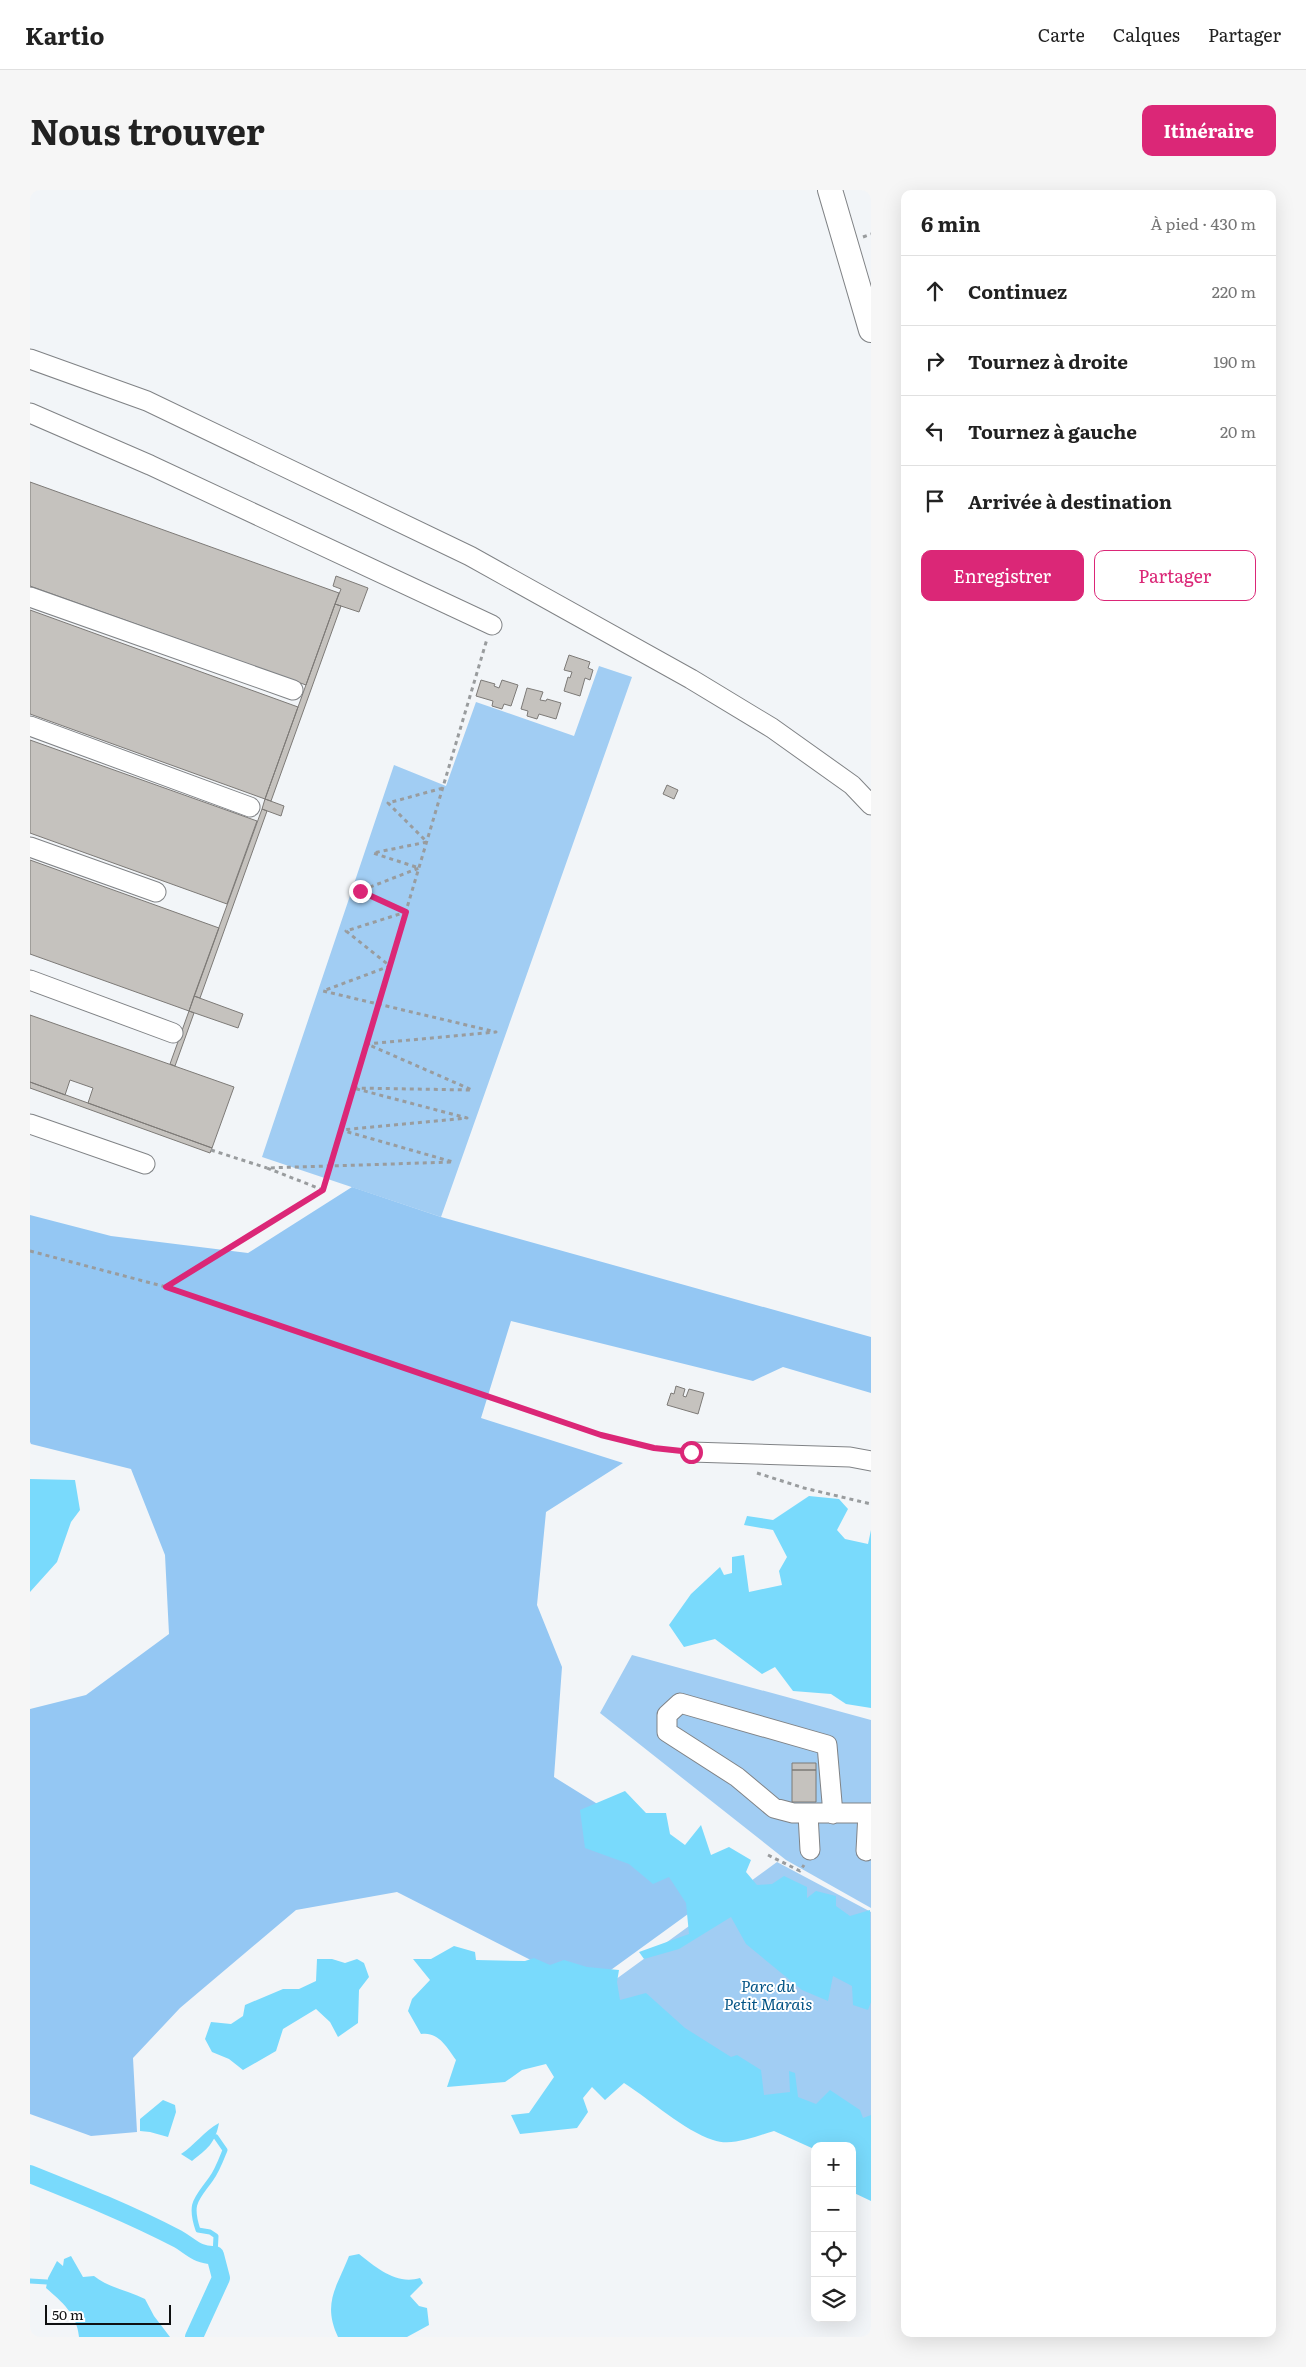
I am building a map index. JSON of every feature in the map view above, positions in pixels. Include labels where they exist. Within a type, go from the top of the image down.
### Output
[{"type":"main road","points":[[830,190],[871,330]]},
{"type":"street","points":[[32,366],[147,401],[470,556],[691,679],[772,728],[852,785],[871,805]]},
{"type":"street","points":[[30,413],[150,465],[492,624]]},
{"type":"street","points":[[30,597],[293,690]]},
{"type":"street","points":[[30,726],[250,807]]},
{"type":"street","points":[[852,785],[871,791]]},
{"type":"street","points":[[30,847],[156,892]]},
{"type":"street","points":[[30,980],[173,1033]]},
{"type":"street","points":[[30,1124],[145,1164]]},
{"type":"street","points":[[691,1452],[850,1457],[871,1461]]},
{"type":"street","points":[[832,1814],[827,1745],[680,1703],[667,1715],[667,1732],[737,1777],[774,1808],[793,1814],[832,1814],[869,1813],[866,1851]]},
{"type":"street","points":[[808,1814],[810,1850]]},
{"type":"path","points":[[166,1287],[323,1190],[492,624]]},
{"type":"path","points":[[427,842],[388,803],[443,788]]},
{"type":"path","points":[[419,868],[373,853],[427,842]]},
{"type":"path","points":[[406,912],[360,891],[419,868]]},
{"type":"path","points":[[390,966],[346,931],[406,912]]},
{"type":"path","points":[[367,1044],[496,1032],[323,991],[390,966]]},
{"type":"path","points":[[354,1088],[472,1090],[367,1044]]},
{"type":"path","points":[[341,1130],[467,1118],[354,1088]]},
{"type":"path","points":[[267,1168],[454,1162],[341,1130]]},
{"type":"path","points":[[211,1150],[267,1168],[323,1190]]},
{"type":"path","points":[[30,1251],[166,1287],[601,1435],[654,1448],[691,1452]]},
{"type":"path","points":[[748,1470],[804,1488],[871,1504]]},
{"type":"path","points":[[768,1854],[800,1871],[810,1850]]},
{"type":"green space","points":[[599,666],[632,677],[441,1217],[262,1157],[394,765],[446,786],[476,702],[574,736]]},
{"type":"green space","points":[[632,1655],[871,1720],[871,1908],[786,1860],[600,1713]]},
{"type":"green space","name":"Parc du Petit Marais","points":[[777,1862],[871,1912],[871,2152],[856,2145],[856,2142],[848,2142],[564,2017]]},
{"type":"shaded area","points":[[352,1187],[441,1217],[871,1337],[871,1393],[783,1367],[753,1381],[511,1321],[481,1418],[623,1463],[546,1512],[537,1605],[562,1667],[554,1777],[728,1885],[586,1988],[397,1892],[296,1910],[180,2008],[133,2058],[137,2132],[91,2136],[30,2114],[30,1709],[86,1695],[169,1634],[165,1555],[131,1469],[31,1444],[30,1442],[30,1215],[111,1236],[248,1253]]},
{"type":"shaded area","points":[[30,1479],[75,1480],[80,1510],[71,1522],[57,1562],[30,1592]]},
{"type":"shaded area","points":[[809,1496],[839,1499],[848,1509],[837,1530],[845,1539],[868,1544],[871,1530],[871,1708],[846,1704],[831,1694],[793,1691],[775,1667],[762,1674],[715,1639],[684,1647],[669,1625],[691,1594],[720,1567],[724,1575],[732,1573],[732,1557],[744,1555],[749,1592],[782,1585],[779,1571],[787,1557],[773,1530],[744,1525],[747,1516],[773,1520]]},
{"type":"shaded area","points":[[625,1791],[646,1813],[666,1813],[670,1834],[685,1845],[701,1825],[711,1855],[729,1847],[751,1860],[746,1872],[757,1885],[772,1884],[784,1876],[807,1887],[807,1898],[816,1891],[836,1896],[836,1906],[850,1916],[870,1910],[871,2002],[868,2010],[853,2005],[852,1986],[833,1976],[828,2001],[802,1990],[746,1944],[731,1917],[679,1949],[644,1959],[639,1952],[689,1934],[686,1903],[669,1877],[653,1884],[629,1864],[585,1848],[580,1810]]},
{"type":"shaded area","points":[[454,1946],[475,1952],[476,1960],[525,1961],[534,1958],[550,1965],[564,1960],[587,1967],[619,1970],[617,1982],[620,2000],[646,1993],[685,2028],[731,2057],[737,2055],[761,2070],[764,2095],[790,2092],[789,2071],[795,2073],[798,2097],[816,2104],[830,2090],[860,2110],[863,2118],[871,2115],[871,2201],[856,2194],[856,2142],[811,2142],[811,2148],[774,2131],[736,2142],[720,2142],[690,2129],[624,2083],[605,2100],[592,2087],[583,2098],[588,2112],[577,2128],[520,2134],[511,2115],[529,2113],[554,2077],[546,2064],[522,2070],[505,2082],[447,2087],[456,2060],[437,2037],[421,2034],[408,2011],[412,1999],[430,1980],[413,1959],[431,1959]]},
{"type":"shaded area","points":[[317,1959],[332,1959],[345,1963],[357,1959],[364,1963],[369,1977],[359,1990],[358,2023],[338,2037],[330,2022],[316,2009],[283,2029],[276,2051],[243,2070],[229,2059],[212,2052],[205,2039],[211,2022],[231,2024],[243,2016],[245,2005],[283,1989],[299,1989],[316,1981]]},
{"type":"shaded area","points":[[163,2100],[175,2105],[176,2112],[168,2137],[140,2131],[140,2119]]},
{"type":"shaded area","points":[[219,2123],[213,2141],[197,2157],[192,2161],[181,2154],[209,2130]]},
{"type":"shaded area","points":[[359,2254],[387,2274],[411,2280],[420,2278],[423,2283],[410,2296],[419,2306],[427,2308],[429,2325],[407,2337],[338,2337],[331,2314],[333,2295],[349,2256]]},
{"type":"shaded area","points":[[71,2256],[83,2277],[94,2276],[105,2283],[145,2299],[154,2316],[170,2337],[79,2337],[78,2329],[68,2309],[46,2288],[48,2278],[57,2261],[63,2266],[64,2259]]},
{"type":"building","points":[[30,482],[339,593],[306,685],[30,586]]},
{"type":"building","points":[[336,576],[368,588],[359,612],[335,604],[341,589],[333,586]]},
{"type":"building","points":[[335,604],[341,606],[271,801],[265,799]]},
{"type":"building","points":[[30,610],[298,707],[265,799],[30,714]]},
{"type":"building","points":[[569,655],[590,662],[588,668],[593,670],[590,680],[585,678],[580,696],[564,691],[568,677],[570,678],[572,672],[564,670]]},
{"type":"building","points":[[481,680],[495,684],[494,686],[499,688],[502,680],[518,685],[511,706],[504,704],[502,709],[492,706],[493,701],[476,696]]},
{"type":"building","points":[[527,688],[543,692],[540,700],[546,701],[547,699],[561,703],[556,719],[539,714],[537,719],[527,716],[528,711],[521,709]]},
{"type":"building","points":[[30,740],[257,821],[227,904],[30,833]]},
{"type":"building","points":[[667,785],[678,790],[674,799],[663,794]]},
{"type":"building","points":[[265,799],[284,806],[281,816],[262,809]]},
{"type":"building","points":[[262,809],[267,811],[200,998],[194,996]]},
{"type":"building","points":[[30,860],[219,928],[189,1011],[30,954]]},
{"type":"building","points":[[194,996],[243,1014],[238,1028],[189,1011]]},
{"type":"building","points":[[189,1011],[194,1013],[175,1066],[170,1064]]},
{"type":"building","points":[[30,1015],[234,1087],[212,1148],[88,1103],[93,1088],[70,1080],[65,1095],[30,1082]]},
{"type":"building","points":[[30,1082],[212,1148],[210,1153],[30,1088]]},
{"type":"building","points":[[676,1386],[685,1389],[683,1396],[686,1397],[689,1389],[704,1393],[698,1414],[667,1405],[671,1393],[674,1394]]},
{"type":"building","points":[[792,1763],[816,1763],[816,1770],[792,1770]]},
{"type":"building","points":[[792,1770],[816,1770],[816,1802],[792,1802]]},
{"type":"waterway","points":[[215,2255],[216,2236],[210,2232],[198,2230],[194,2208],[198,2197],[219,2165],[225,2150],[216,2137]]},
{"type":"waterway","points":[[30,2174],[142,2221],[204,2254],[215,2255],[221,2278],[194,2337]]},
{"type":"waterway","points":[[30,2281],[47,2282]]},
{"type":"route","points":[[360,891],[406,912],[323,1190],[166,1287],[601,1435],[654,1448],[691,1452]]}]
